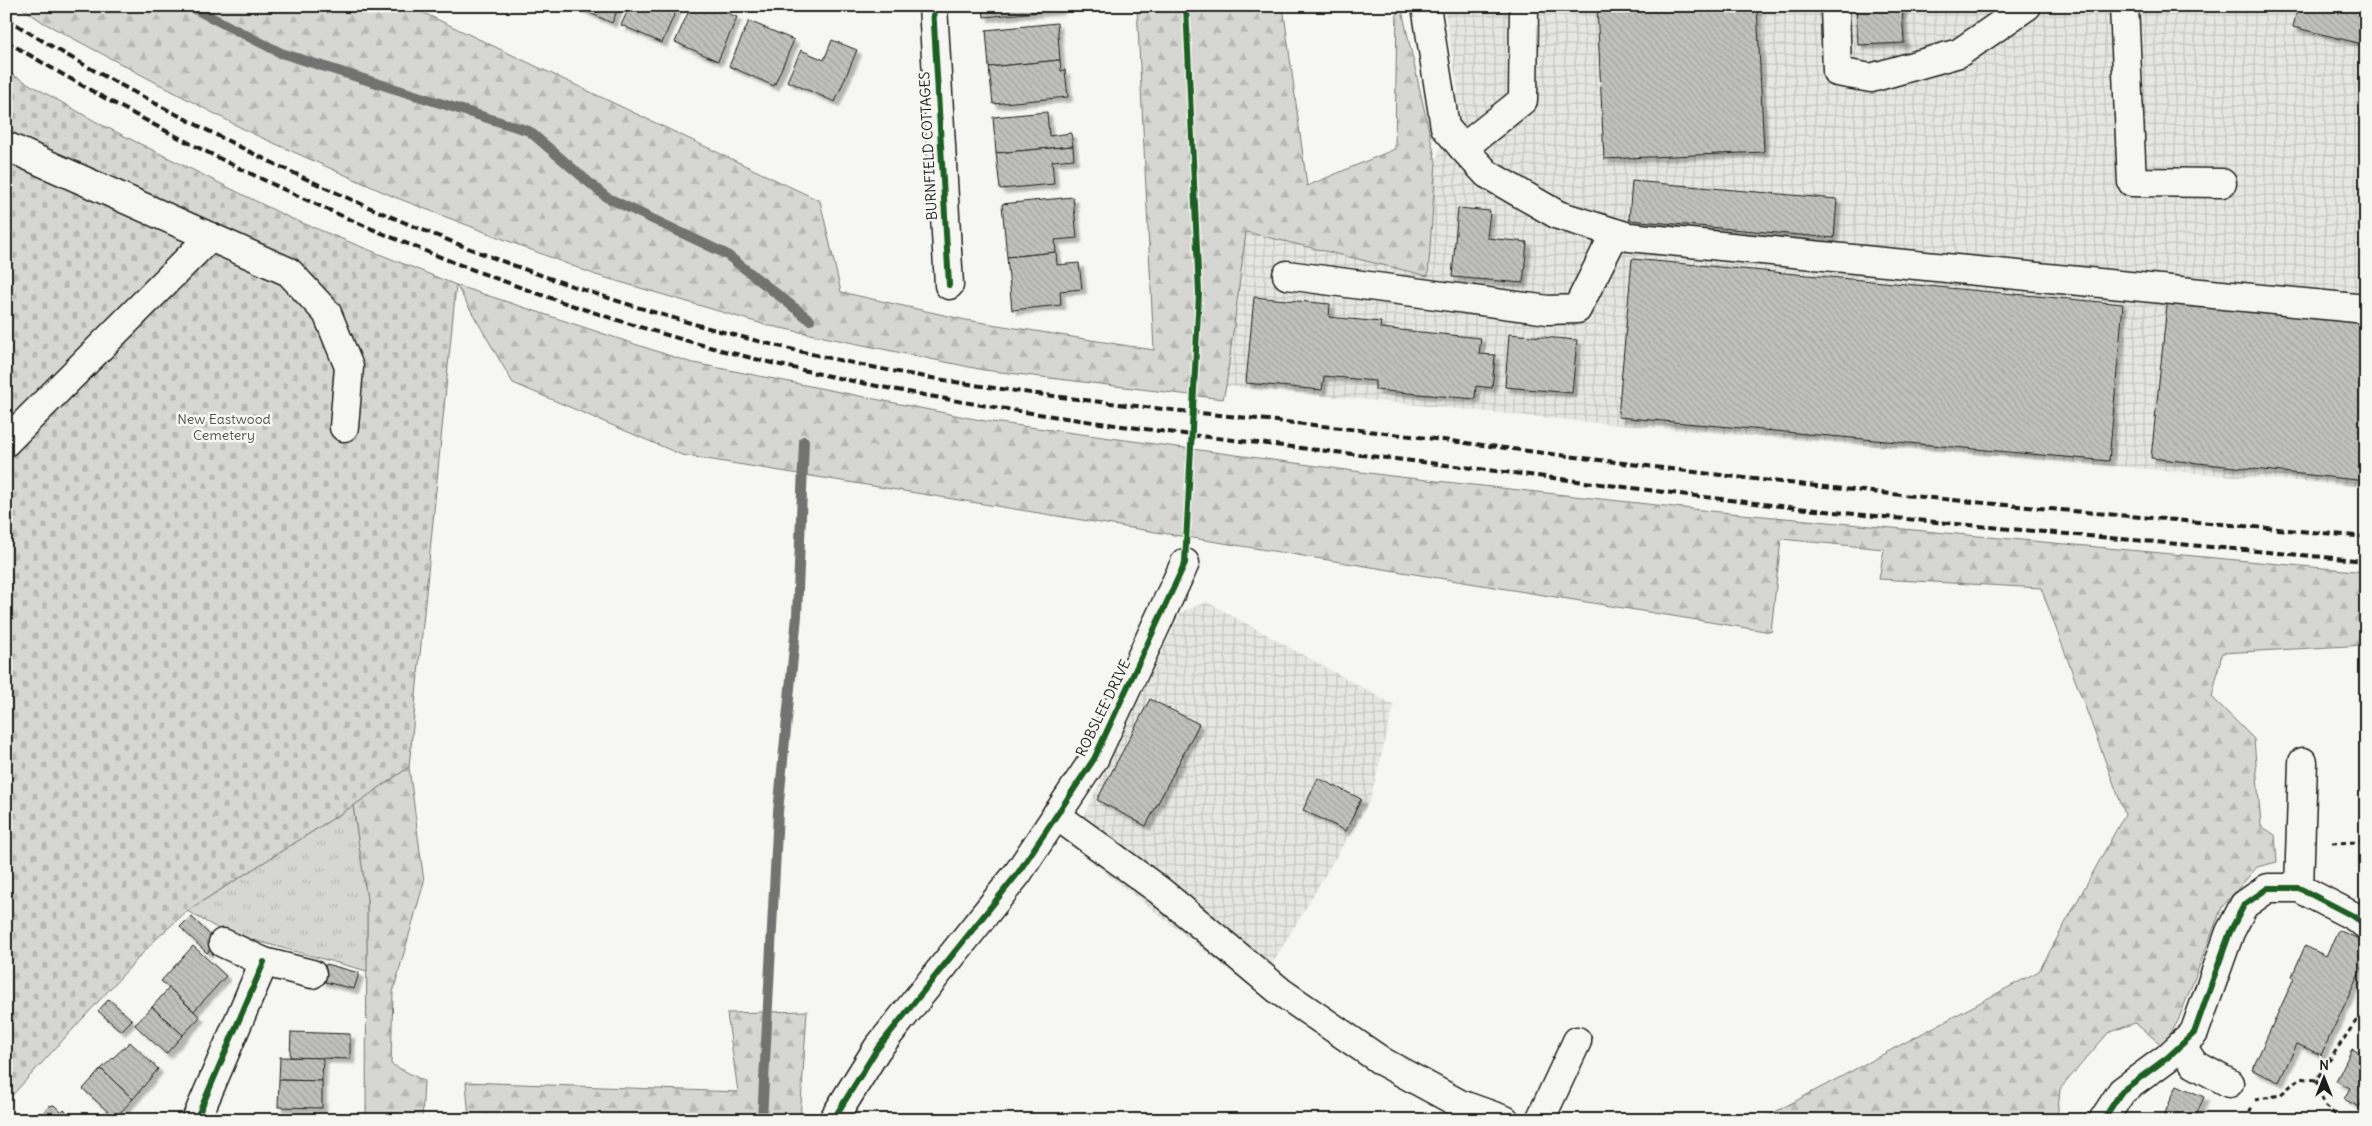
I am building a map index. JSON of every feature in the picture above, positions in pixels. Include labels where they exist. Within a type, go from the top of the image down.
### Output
[{"type":"street","name":"BURNFIELD COTTAGES","points":[[933,6],[949,285]]},
{"type":"street","points":[[1426,6],[1445,127],[1487,174],[1558,215],[1629,237],[2366,309]]},
{"type":"street","points":[[1463,148],[1523,100],[1524,6]]},
{"type":"street","points":[[1835,6],[1837,72],[1871,78],[1959,53],[2026,6]]},
{"type":"street","points":[[2124,6],[2132,182],[2222,183]]},
{"type":"street","points":[[6,146],[289,272],[327,313],[348,367],[344,426]]},
{"type":"street","points":[[1287,275],[1548,310],[1577,309],[1615,233]]},
{"type":"street","points":[[6,442],[210,237]]},
{"type":"street","name":"ROBSLEE DRIVE","points":[[833,1120],[877,1049],[1018,873],[1094,759],[1185,563]]},
{"type":"street","points":[[2299,888],[2303,762]]},
{"type":"street","points":[[1056,815],[1160,891],[1281,992],[1383,1062],[1460,1104],[1506,1120]]},
{"type":"street","points":[[2103,1120],[2122,1091],[2194,1033],[2230,932],[2244,906],[2268,888],[2299,888],[2353,916],[2366,925]]},
{"type":"street","points":[[223,943],[264,962],[312,974]]},
{"type":"street","points":[[196,1120],[264,962]]},
{"type":"street","points":[[1540,1120],[1577,1041]]},
{"type":"street","points":[[2181,1045],[2194,1064],[2229,1084]]},
{"type":"path","points":[[2316,1080],[2356,1021],[2366,1016]]},
{"type":"path","points":[[2229,1084],[2255,1101],[2280,1095],[2300,1078],[2316,1080]]},
{"type":"path","points":[[2316,1080],[2325,1106],[2342,1120]]},
{"type":"shaded area","points":[[1444,6],[2366,6],[2366,487],[1609,424],[1226,386],[1245,232],[1428,276],[1436,162],[1458,90]]},
{"type":"shaded area","points":[[1207,602],[1394,705],[1370,800],[1256,991],[1070,845],[1181,612]]},
{"type":"green space","points":[[19,6],[409,6],[820,201],[841,292],[966,320],[1154,350],[1137,6],[1283,6],[1307,186],[1395,149],[1397,6],[1401,6],[1436,162],[1428,276],[1246,232],[1223,399],[984,370],[766,325],[596,275],[392,196],[247,131],[44,23]]},
{"type":"green space","name":"New Eastwood Cemetery","points":[[6,71],[100,124],[290,218],[456,285],[409,767],[353,806],[187,911],[153,942],[6,1102]]},
{"type":"green space","points":[[456,285],[689,362],[985,421],[1391,476],[1720,512],[2366,572],[2366,645],[2222,653],[2212,697],[2254,739],[2261,826],[2275,835],[2277,862],[2257,867],[2222,907],[2178,1021],[2163,1046],[2135,1023],[2108,1033],[2060,1089],[2057,1120],[1760,1120],[2039,971],[2125,814],[2041,588],[1879,579],[1884,549],[1781,539],[1771,632],[682,455],[513,383]]},
{"type":"green space","points":[[409,767],[424,882],[393,992],[391,1064],[424,1081],[422,1120],[366,1120],[367,900],[353,806]]},
{"type":"green space","points":[[353,806],[367,900],[367,971],[224,932],[187,911]]},
{"type":"green space","points":[[807,1011],[800,1120],[469,1120],[466,1082],[738,1092],[727,1013]]},
{"type":"building","points":[[574,6],[619,6],[612,23]]},
{"type":"building","points":[[630,6],[678,6],[662,43],[621,25]]},
{"type":"building","points":[[691,6],[712,6],[737,17],[718,61],[675,42]]},
{"type":"building","points":[[983,6],[1059,6],[1060,10],[984,17]]},
{"type":"building","points":[[1597,6],[1757,6],[1764,152],[1604,159]]},
{"type":"building","points":[[1856,6],[1902,6],[1904,43],[1858,45]]},
{"type":"building","points":[[2298,6],[2366,6],[2366,45],[2293,27]]},
{"type":"building","points":[[749,21],[794,40],[774,86],[729,66]]},
{"type":"building","points":[[1057,23],[1060,60],[989,67],[986,30]]},
{"type":"building","points":[[832,40],[857,50],[835,102],[787,81],[801,50],[824,60]]},
{"type":"building","points":[[1060,60],[1061,71],[1065,70],[1068,97],[993,104],[989,67]]},
{"type":"building","points":[[1047,112],[1049,136],[1071,133],[1073,146],[996,153],[993,117]]},
{"type":"building","points":[[1073,146],[1074,159],[1052,161],[1054,184],[1000,189],[996,153]]},
{"type":"building","points":[[1632,181],[1837,199],[1834,238],[1629,220]]},
{"type":"building","points":[[1073,197],[1077,238],[1055,240],[1056,252],[1007,257],[1002,204]]},
{"type":"building","points":[[1458,208],[1490,211],[1487,238],[1527,242],[1523,283],[1452,277]]},
{"type":"building","points":[[1056,252],[1057,265],[1079,263],[1082,289],[1060,291],[1061,305],[1012,310],[1007,257]]},
{"type":"building","points":[[1632,259],[2123,304],[2109,461],[1618,417]]},
{"type":"building","points":[[2168,296],[2366,317],[2366,481],[2151,458]]},
{"type":"building","points":[[1254,297],[1330,304],[1329,317],[1381,322],[1380,328],[1481,338],[1479,354],[1495,355],[1492,388],[1476,386],[1475,399],[1375,390],[1375,381],[1324,376],[1322,390],[1246,383]]},
{"type":"building","points":[[1509,334],[1577,340],[1572,393],[1505,387]]},
{"type":"building","points":[[1150,699],[1199,724],[1146,826],[1097,800]]},
{"type":"building","points":[[1318,778],[1361,799],[1346,831],[1303,810]]},
{"type":"building","points":[[191,916],[217,942],[207,953],[180,927]]},
{"type":"building","points":[[2338,930],[2366,942],[2366,959],[2321,1055],[2297,1044],[2279,1082],[2252,1070],[2294,978],[2292,976],[2305,946],[2326,956]]},
{"type":"building","points":[[193,946],[226,976],[194,1011],[161,981]]},
{"type":"building","points":[[326,964],[359,973],[354,989],[321,981]]},
{"type":"building","points":[[169,988],[200,1017],[183,1035],[152,1007]]},
{"type":"building","points":[[109,999],[132,1020],[121,1031],[98,1011]]},
{"type":"building","points":[[152,1007],[183,1035],[166,1054],[135,1025]]},
{"type":"building","points":[[291,1032],[350,1034],[350,1059],[290,1057]]},
{"type":"building","points":[[130,1042],[158,1069],[133,1099],[101,1069]]},
{"type":"building","points":[[2352,1049],[2366,1056],[2366,1100],[2363,1099],[2359,1107],[2344,1099],[2350,1088],[2336,1081]]},
{"type":"building","points":[[280,1057],[323,1058],[322,1081],[279,1080]]},
{"type":"building","points":[[101,1069],[133,1099],[115,1118],[83,1089]]},
{"type":"building","points":[[279,1080],[322,1081],[322,1108],[278,1107]]},
{"type":"building","points":[[2177,1085],[2204,1097],[2194,1120],[2162,1120]]},
{"type":"building","points":[[54,1105],[62,1113],[64,1110],[75,1120],[36,1120],[49,1106]]},
{"type":"waterway","points":[[189,6],[281,53],[529,131],[606,197],[726,254],[810,320]]},
{"type":"waterway","points":[[762,1120],[778,812],[797,616],[804,441]]},
{"type":"railway","points":[[6,18],[77,61],[125,87],[283,168],[368,207],[454,243],[630,305],[720,331],[811,354],[903,373],[1089,401],[1402,435],[1661,468],[1885,493],[2366,537]]},
{"type":"railway","points":[[6,41],[101,96],[198,148],[298,196],[400,240],[503,281],[608,317],[713,348],[820,374],[980,405],[1221,439],[1816,510],[2366,561]]},
{"type":"cycle path","points":[[933,6],[949,285]]},
{"type":"cycle path","points":[[833,1120],[877,1049],[1018,873],[1094,759],[1185,563],[1199,293],[1186,6]]},
{"type":"cycle path","points":[[2103,1120],[2122,1091],[2167,1058],[2194,1033],[2230,932],[2244,905],[2268,888],[2299,888],[2353,916],[2366,925]]},
{"type":"cycle path","points":[[196,1120],[264,962]]}]
